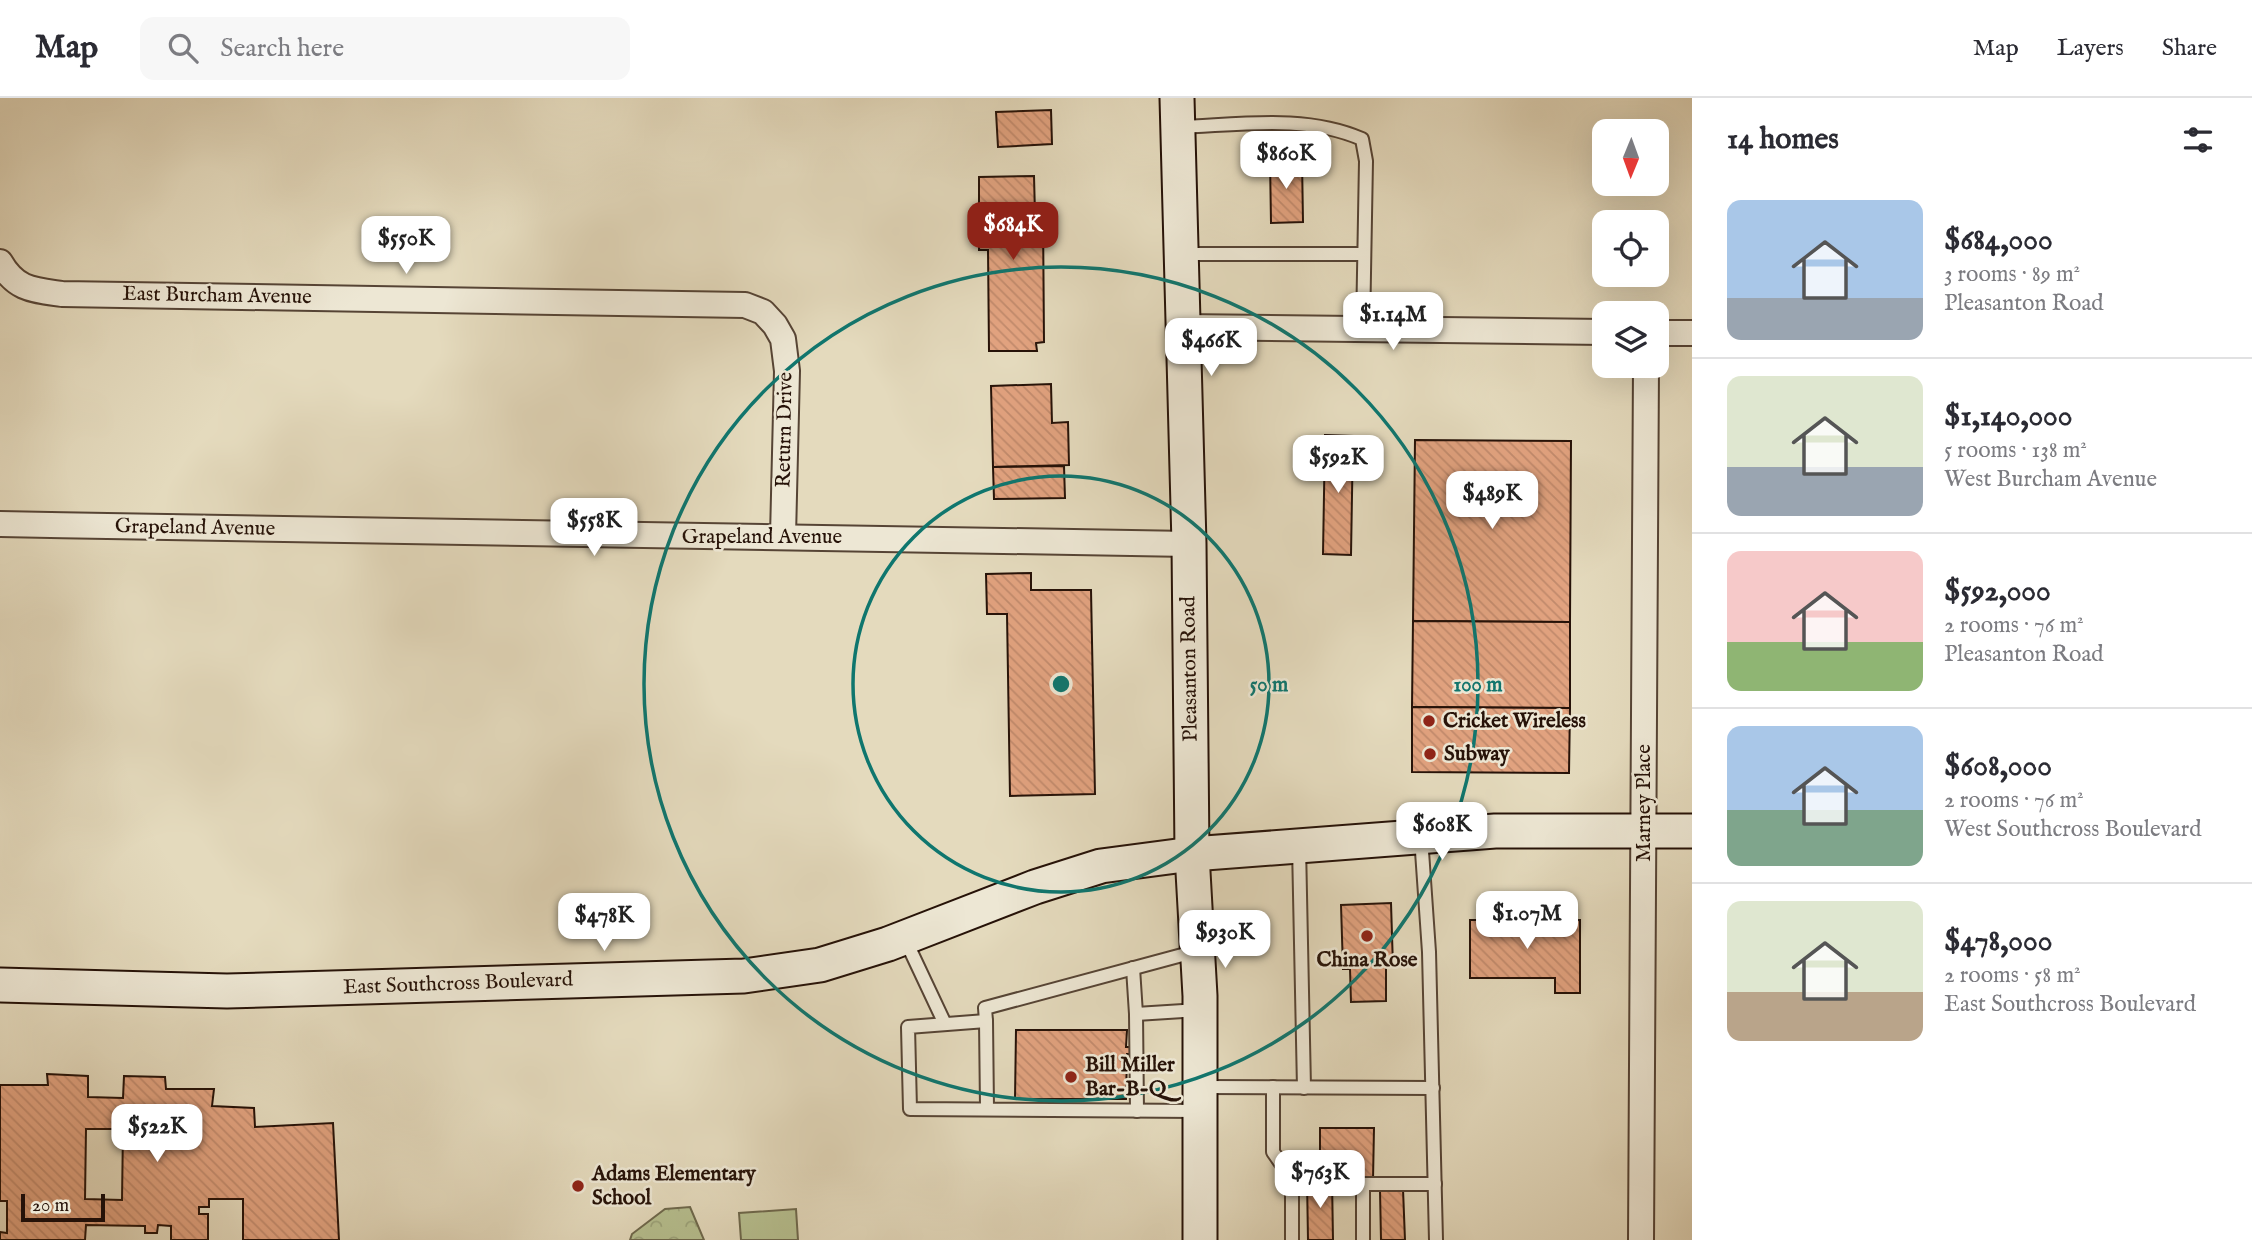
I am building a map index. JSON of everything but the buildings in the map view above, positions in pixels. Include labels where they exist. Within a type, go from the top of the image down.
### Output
[{"type":"main road","name":"Pleasanton Road","points":[[1178,112],[1189,544],[1192,854],[1199,1010],[1200,1240]]},
{"type":"main road","name":"East Southcross Boulevard","points":[[0,985],[227,991],[744,976],[820,965],[1101,866],[1192,854],[1495,831],[1692,831]]},
{"type":"street","name":"East Burcham Avenue","points":[[0,262],[11,278],[26,289],[62,294],[735,304],[763,312],[775,325]]},
{"type":"street","name":"Return Drive","points":[[775,325],[783,340],[788,370],[783,536]]},
{"type":"street","points":[[1182,327],[1592,332]]},
{"type":"street","points":[[1669,333],[1692,333]]},
{"type":"street","name":"Marney Place","points":[[1641,1240],[1646,378]]},
{"type":"street","name":"Grapeland Avenue","points":[[0,524],[1189,544]]},
{"type":"lane","points":[[1178,112],[1306,123],[1342,130],[1362,139],[1366,161],[1363,329]]},
{"type":"lane","points":[[1181,254],[1364,254]]},
{"type":"lane","points":[[1421,836],[1429,952],[1436,1240]]},
{"type":"lane","points":[[1299,845],[1304,1087]]},
{"type":"lane","points":[[904,937],[945,1024]]},
{"type":"lane","points":[[987,1108],[985,1008],[1197,951]]},
{"type":"lane","points":[[1133,968],[1137,1111]]},
{"type":"lane","points":[[1136,1014],[1199,1010]]},
{"type":"lane","points":[[986,1021],[908,1027],[910,1109],[1137,1111],[1273,1087],[1433,1088]]},
{"type":"lane","points":[[1273,1087],[1273,1152],[1292,1179],[1292,1240]]},
{"type":"lane","points":[[1363,1240],[1363,1184],[1436,1184]]},
{"type":"green space","points":[[690,1207],[704,1240],[630,1240],[632,1234],[665,1209]]},
{"type":"green space","points":[[796,1209],[798,1240],[741,1240],[739,1213]]},
{"type":"place","name":"Cricket Wireless","points":[[1429,721]]},
{"type":"place","name":"Subway","points":[[1430,754]]},
{"type":"place","name":"China Rose","points":[[1367,936]]},
{"type":"place","name":"Bill Miller Bar-B-Q","points":[[1071,1077]]},
{"type":"place","name":"Adams Elementary School","points":[[578,1186]]}]
